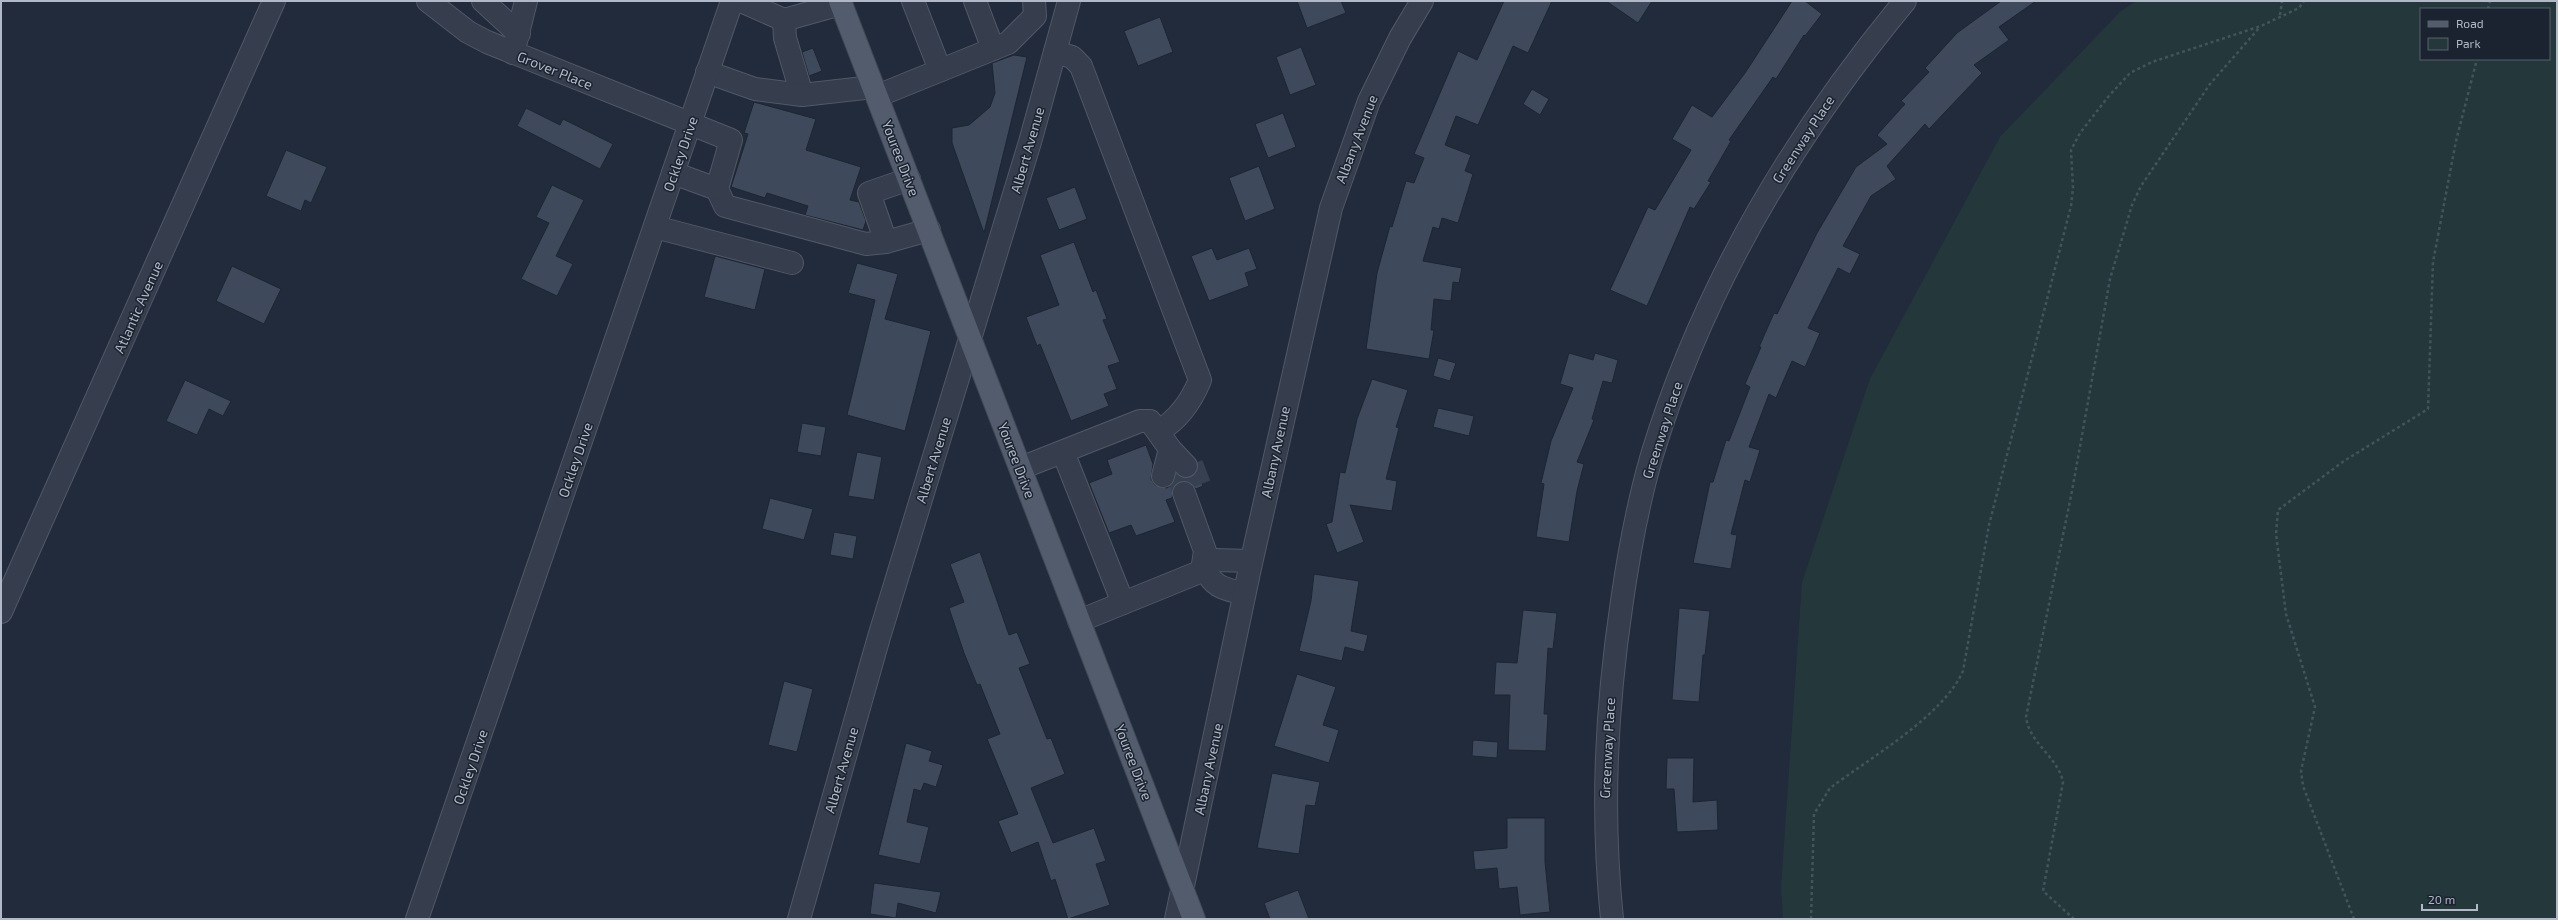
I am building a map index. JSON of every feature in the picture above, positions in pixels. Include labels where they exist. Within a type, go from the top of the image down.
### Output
[{"type":"main road","name":"Youree Drive","points":[[841,2],[1194,919]]},
{"type":"street","name":"Atlantic Avenue","points":[[1,612],[274,1]]},
{"type":"street","name":"Grover Place","points":[[428,1],[468,32],[516,44],[690,124],[731,140],[717,189]]},
{"type":"street","points":[[483,1],[516,44]]},
{"type":"street","points":[[516,44],[526,1]]},
{"type":"street","name":"Ockley Drive","points":[[417,919],[732,1]]},
{"type":"street","points":[[741,1],[784,20],[841,2]]},
{"type":"street","points":[[913,1],[940,70]]},
{"type":"street","points":[[974,1],[993,49]]},
{"type":"street","points":[[707,72],[755,89],[802,96],[875,91],[940,70],[1008,43],[1035,16],[1034,1]]},
{"type":"street","name":"Albert Avenue","points":[[799,919],[879,637],[1030,142],[1069,1]]},
{"type":"street","name":"Albany Avenue","points":[[1176,919],[1244,594],[1331,208],[1369,101],[1400,38],[1422,1]]},
{"type":"street","name":"Greenway Place","points":[[1612,919],[1604,815],[1609,698],[1631,538],[1653,454],[1692,347],[1734,254],[1761,206],[1839,84],[1905,1]]},
{"type":"street","points":[[784,20],[785,38],[802,96]]},
{"type":"street","points":[[1055,52],[1072,57],[1081,66],[1200,380],[1194,393],[1164,440]]},
{"type":"street","points":[[673,173],[717,189],[725,206],[866,244],[886,242],[929,230]]},
{"type":"street","points":[[886,242],[869,193],[909,180]]},
{"type":"street","points":[[655,227],[792,263]]},
{"type":"street","points":[[1021,468],[1140,421],[1150,421],[1164,440],[1179,469]]},
{"type":"street","points":[[1063,452],[1123,603]]},
{"type":"street","points":[[1187,493],[1205,551],[1204,570],[1216,586],[1244,594]]},
{"type":"street","points":[[1079,621],[1204,570],[1215,560],[1252,561]]},
{"type":"path","points":[[2280,15],[2282,1]]},
{"type":"path","points":[[1811,919],[1814,814],[1822,799],[1830,788],[1936,710],[1956,686],[1963,672],[1990,525],[2070,206],[2073,188],[2071,150],[2080,133],[2108,97],[2130,73],[2152,62],[2261,26],[2280,15],[2299,8],[2304,1]]},
{"type":"path","points":[[2074,919],[2043,891],[2063,782],[2061,772],[2027,729],[2026,717],[2072,491],[2110,279],[2132,205],[2141,186],[2210,84],[2261,26]]},
{"type":"path","points":[[2354,919],[2303,786],[2301,771],[2314,707],[2286,614],[2276,534],[2278,510],[2344,461],[2428,409],[2433,262],[2456,141],[2477,60]]},
{"type":"green space","points":[[2136,1],[2557,1],[2557,919],[1783,919],[1781,888],[1802,583],[1870,379],[2000,137],[2120,12]]},
{"type":"building","points":[[1297,1],[1341,1],[1346,13],[1307,28]]},
{"type":"building","points":[[1504,1],[1552,1],[1528,53],[1513,46],[1478,125],[1456,116],[1445,145],[1471,155],[1465,171],[1473,174],[1458,223],[1442,218],[1439,229],[1433,227],[1423,261],[1462,268],[1459,283],[1453,282],[1451,301],[1434,299],[1431,330],[1434,330],[1429,359],[1366,349],[1377,273],[1390,226],[1392,227],[1406,181],[1414,183],[1424,158],[1414,154],[1458,51],[1477,60]]},
{"type":"building","points":[[1606,1],[1652,1],[1638,23]]},
{"type":"building","points":[[1792,1],[1805,1],[1822,14],[1805,36],[1804,35],[1776,79],[1773,77],[1729,140],[1731,141],[1708,181],[1711,182],[1694,209],[1690,207],[1647,306],[1610,290],[1648,207],[1655,210],[1691,150],[1672,139],[1692,105],[1712,117],[1745,73]]},
{"type":"building","points":[[2001,1],[2036,1],[1999,27],[2009,40],[1974,65],[1982,73],[1929,129],[1925,124],[1887,166],[1896,179],[1871,196],[1843,246],[1860,254],[1850,274],[1838,268],[1808,328],[1820,333],[1805,367],[1792,361],[1776,398],[1769,394],[1749,447],[1760,450],[1750,482],[1745,480],[1731,534],[1737,535],[1731,569],[1693,563],[1710,482],[1713,482],[1726,440],[1729,441],[1750,387],[1745,384],[1774,313],[1777,314],[1817,233],[1856,167],[1887,144],[1877,135],[1905,104],[1901,101],[1929,72],[1925,68],[1957,33]]},
{"type":"building","points":[[1160,17],[1173,52],[1138,66],[1124,31]]},
{"type":"building","points":[[1301,47],[1316,85],[1290,95],[1276,57]]},
{"type":"building","points":[[813,48],[822,71],[809,76],[802,52]]},
{"type":"building","points":[[1014,55],[1027,57],[984,233],[952,143],[952,128],[969,125],[990,107],[995,93],[992,63]]},
{"type":"building","points":[[1532,89],[1549,99],[1540,115],[1523,104]]},
{"type":"building","points":[[754,102],[816,119],[806,150],[861,167],[850,200],[859,202],[866,221],[863,230],[805,215],[808,206],[767,193],[765,198],[731,187],[748,134],[744,133]]},
{"type":"building","points":[[526,108],[560,125],[563,119],[613,144],[600,169],[517,126]]},
{"type":"building","points":[[1283,113],[1296,147],[1268,158],[1255,124]]},
{"type":"building","points":[[286,150],[327,167],[311,203],[305,200],[301,211],[266,196]]},
{"type":"building","points":[[1259,166],[1275,209],[1245,221],[1229,178]]},
{"type":"building","points":[[552,185],[584,200],[556,256],[573,264],[557,296],[521,279],[549,223],[536,217]]},
{"type":"building","points":[[1075,187],[1087,219],[1059,230],[1046,198]]},
{"type":"building","points":[[1074,242],[1093,292],[1096,290],[1107,319],[1103,320],[1120,362],[1108,366],[1117,389],[1104,394],[1109,406],[1071,421],[1040,344],[1037,346],[1026,317],[1059,305],[1040,255]]},
{"type":"building","points":[[1212,248],[1217,260],[1249,248],[1257,269],[1245,273],[1249,286],[1209,301],[1191,256]]},
{"type":"building","points":[[715,256],[765,269],[755,310],[704,297]]},
{"type":"building","points":[[857,263],[898,274],[885,319],[931,331],[905,431],[847,415],[875,300],[848,293]]},
{"type":"building","points":[[232,266],[281,289],[264,324],[216,301]]},
{"type":"building","points":[[1569,353],[1593,360],[1595,353],[1618,360],[1612,383],[1603,381],[1592,419],[1594,420],[1577,462],[1584,464],[1577,491],[1569,542],[1536,537],[1544,484],[1541,483],[1551,441],[1573,388],[1560,384]]},
{"type":"building","points":[[1438,358],[1456,363],[1450,381],[1433,376]]},
{"type":"building","points":[[1372,379],[1408,390],[1396,427],[1399,428],[1386,479],[1397,481],[1392,511],[1350,505],[1364,542],[1337,553],[1326,524],[1332,522],[1340,472],[1345,473],[1357,419]]},
{"type":"building","points":[[185,380],[231,401],[223,416],[209,409],[197,435],[166,421]]},
{"type":"building","points":[[1438,408],[1474,416],[1469,436],[1433,427]]},
{"type":"building","points":[[802,423],[826,427],[821,456],[797,452]]},
{"type":"building","points":[[1146,445],[1153,464],[1151,479],[1155,485],[1167,488],[1172,484],[1176,474],[1188,478],[1197,471],[1203,486],[1196,489],[1186,481],[1174,485],[1172,498],[1166,500],[1175,522],[1136,536],[1131,525],[1109,533],[1089,483],[1112,474],[1107,460]]},
{"type":"building","points":[[857,452],[882,457],[874,500],[848,496]]},
{"type":"building","points":[[770,498],[813,509],[804,540],[762,529]]},
{"type":"building","points":[[834,532],[857,536],[853,559],[830,555]]},
{"type":"building","points":[[980,552],[1009,635],[1017,632],[1030,664],[1019,668],[1047,739],[1051,738],[1065,774],[1031,788],[1053,843],[1094,828],[1106,861],[1096,864],[1110,905],[1068,919],[1055,879],[1051,881],[1038,842],[1011,853],[998,821],[1018,814],[987,739],[1000,734],[980,684],[977,685],[964,653],[949,608],[964,602],[950,564]]},
{"type":"building","points":[[1314,574],[1359,581],[1351,631],[1368,635],[1364,652],[1345,647],[1342,661],[1299,651],[1311,601]]},
{"type":"building","points":[[1679,608],[1710,611],[1705,655],[1703,655],[1699,702],[1672,700]]},
{"type":"building","points":[[1523,610],[1557,613],[1553,649],[1548,648],[1544,714],[1548,714],[1546,751],[1508,750],[1510,695],[1494,695],[1496,662],[1517,663]]},
{"type":"building","points":[[1297,674],[1336,687],[1323,725],[1339,730],[1329,763],[1274,746]]},
{"type":"building","points":[[784,681],[813,689],[797,752],[768,745]]},
{"type":"building","points":[[1473,740],[1498,742],[1497,758],[1472,756]]},
{"type":"building","points":[[906,743],[932,751],[929,761],[943,765],[936,787],[924,783],[921,791],[914,789],[907,822],[929,827],[920,864],[878,855]]},
{"type":"building","points":[[1667,758],[1694,758],[1693,802],[1717,800],[1718,830],[1677,832],[1674,789],[1666,789]]},
{"type":"building","points":[[1272,773],[1320,782],[1315,806],[1306,805],[1299,854],[1257,848]]},
{"type":"building","points":[[1507,818],[1545,818],[1545,862],[1550,912],[1520,915],[1517,887],[1499,889],[1497,868],[1475,870],[1473,851],[1507,848]]},
{"type":"building","points":[[874,883],[941,892],[936,913],[898,903],[896,918],[870,914]]},
{"type":"building","points":[[1298,890],[1309,919],[1270,919],[1264,903]]},
{"type":"tunnel","points":[[1192,464],[1201,487]]},
{"type":"tunnel","points":[[1175,470],[1184,493]]}]
